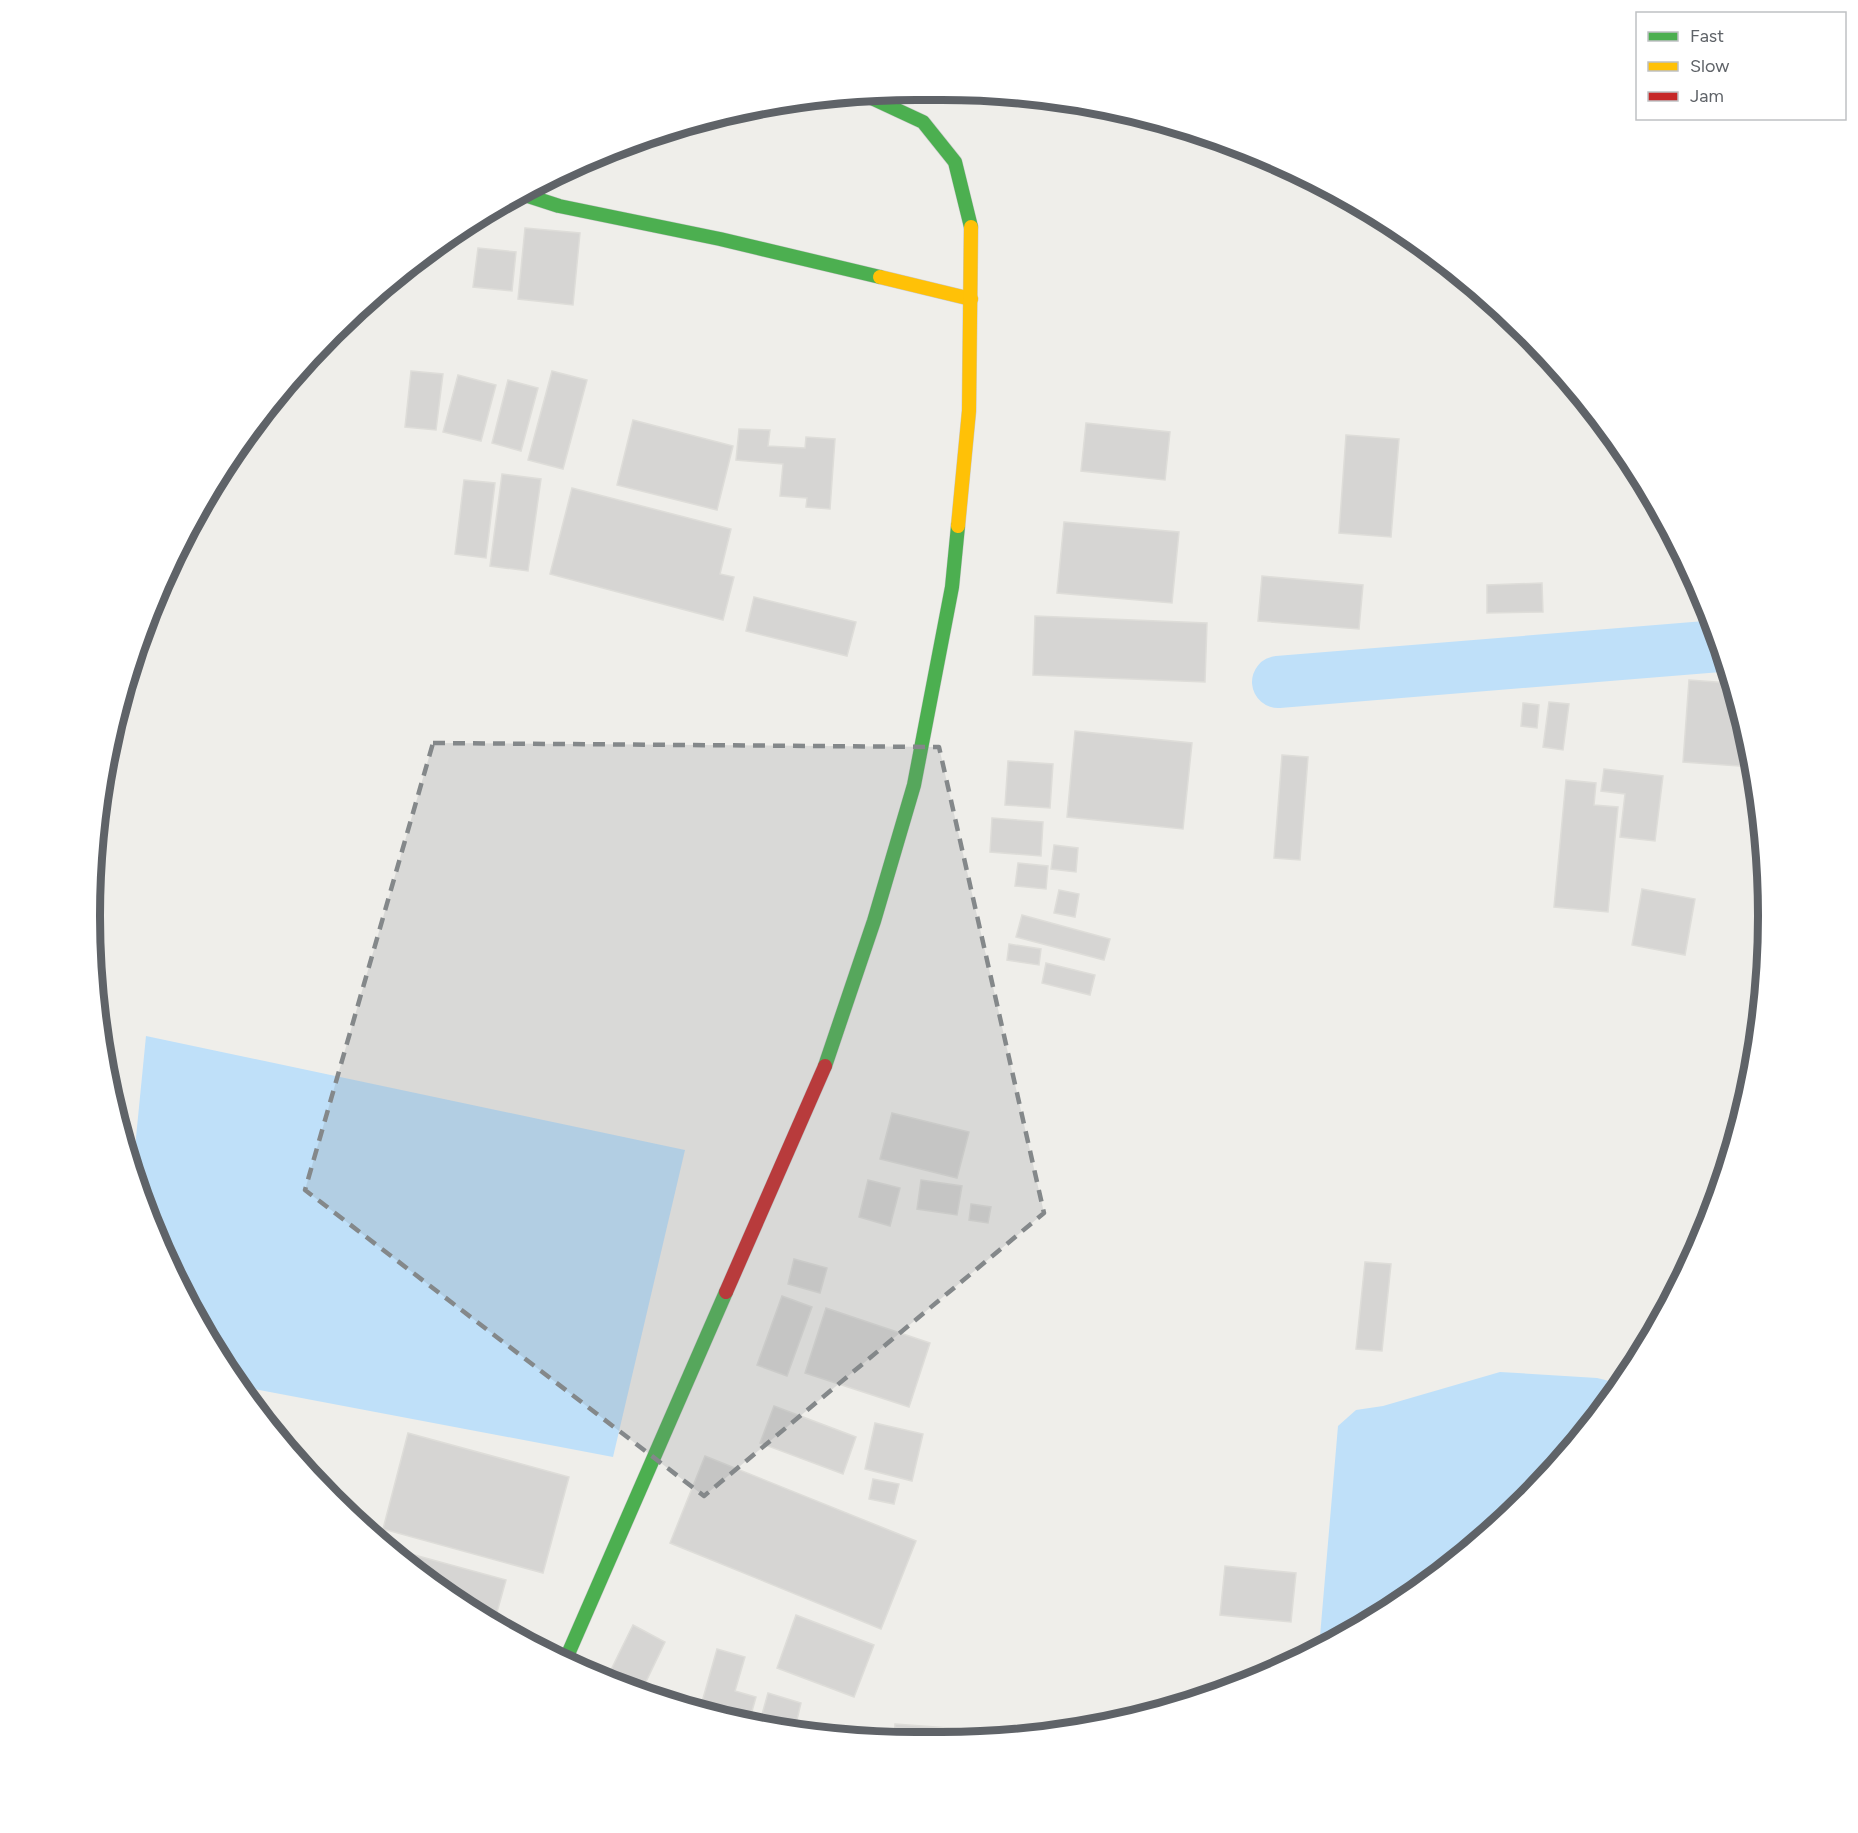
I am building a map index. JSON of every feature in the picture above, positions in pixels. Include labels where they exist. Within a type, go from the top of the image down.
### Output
[{"type":"street","points":[[568,1654],[824,1067],[880,898],[914,785],[952,587],[969,411],[971,226],[955,162],[923,122],[879,101]]},
{"type":"street","points":[[531,198],[559,206],[720,239],[970,299]]},
{"type":"highlighted area","points":[[433,743],[939,747],[1044,1213],[704,1496],[305,1190]]},
{"type":"water","points":[[146,1036],[685,1150],[613,1457],[251,1389],[210,1324],[185,1277],[163,1229],[135,1150]]},
{"type":"water","points":[[1500,1372],[1597,1378],[1612,1382],[1555,1455],[1480,1530],[1395,1595],[1320,1639],[1338,1426],[1356,1410],[1383,1406]]},
{"type":"building","points":[[525,228],[580,233],[573,305],[518,299]]},
{"type":"building","points":[[478,248],[516,252],[512,291],[473,287]]},
{"type":"building","points":[[411,371],[443,374],[436,430],[405,427]]},
{"type":"building","points":[[552,371],[587,380],[563,469],[528,460]]},
{"type":"building","points":[[458,375],[496,385],[481,441],[443,432]]},
{"type":"building","points":[[508,380],[538,388],[521,451],[492,443]]},
{"type":"building","points":[[633,420],[733,446],[717,510],[617,485]]},
{"type":"building","points":[[1086,423],[1170,432],[1165,480],[1081,471]]},
{"type":"building","points":[[739,429],[770,430],[768,446],[805,448],[806,437],[835,439],[830,509],[806,507],[807,498],[780,496],[783,464],[736,460]]},
{"type":"building","points":[[1346,435],[1399,439],[1391,537],[1339,533]]},
{"type":"building","points":[[502,474],[541,479],[528,571],[490,566]]},
{"type":"building","points":[[464,480],[495,483],[486,558],[455,554]]},
{"type":"building","points":[[572,488],[731,529],[720,574],[734,577],[723,620],[550,574]]},
{"type":"building","points":[[1064,522],[1179,532],[1172,603],[1057,593]]},
{"type":"building","points":[[1262,576],[1363,585],[1359,629],[1258,621]]},
{"type":"building","points":[[1542,583],[1543,612],[1487,613],[1487,585]]},
{"type":"building","points":[[754,597],[856,622],[847,656],[746,631]]},
{"type":"building","points":[[1035,616],[1207,623],[1205,682],[1033,675]]},
{"type":"building","points":[[1689,680],[1723,682],[1744,766],[1683,762]]},
{"type":"building","points":[[1549,702],[1569,704],[1563,750],[1543,747]]},
{"type":"building","points":[[1523,703],[1539,705],[1537,728],[1521,726]]},
{"type":"building","points":[[1075,731],[1192,743],[1183,829],[1067,817]]},
{"type":"building","points":[[1282,755],[1308,757],[1300,860],[1274,858]]},
{"type":"building","points":[[1008,761],[1053,764],[1050,808],[1005,805]]},
{"type":"building","points":[[1604,769],[1663,776],[1655,841],[1620,837],[1625,794],[1601,791]]},
{"type":"building","points":[[1566,780],[1596,783],[1594,805],[1618,807],[1608,912],[1554,907]]},
{"type":"building","points":[[992,818],[1043,822],[1041,856],[990,852]]},
{"type":"building","points":[[1054,845],[1078,848],[1076,872],[1051,869]]},
{"type":"building","points":[[1018,863],[1048,866],[1046,889],[1015,886]]},
{"type":"building","points":[[1642,889],[1695,899],[1685,955],[1632,945]]},
{"type":"building","points":[[1059,890],[1079,894],[1075,917],[1054,913]]},
{"type":"building","points":[[1022,915],[1110,939],[1104,960],[1016,937]]},
{"type":"building","points":[[1009,944],[1041,949],[1039,965],[1007,960]]},
{"type":"building","points":[[1046,963],[1095,975],[1090,995],[1042,983]]},
{"type":"building","points":[[892,1113],[969,1132],[957,1178],[880,1159]]},
{"type":"building","points":[[868,1180],[900,1188],[890,1226],[859,1217]]},
{"type":"building","points":[[921,1180],[962,1186],[957,1215],[917,1209]]},
{"type":"building","points":[[971,1204],[991,1207],[988,1223],[969,1220]]},
{"type":"building","points":[[794,1259],[827,1268],[820,1293],[788,1284]]},
{"type":"building","points":[[1365,1262],[1391,1264],[1382,1351],[1356,1349]]},
{"type":"building","points":[[782,1296],[812,1307],[787,1376],[757,1365]]},
{"type":"building","points":[[826,1308],[930,1343],[909,1407],[805,1373]]},
{"type":"building","points":[[774,1406],[856,1437],[843,1474],[760,1443]]},
{"type":"building","points":[[875,1423],[923,1434],[912,1481],[865,1469]]},
{"type":"building","points":[[408,1433],[569,1477],[543,1573],[383,1529]]},
{"type":"building","points":[[705,1456],[916,1541],[881,1629],[670,1543]]},
{"type":"building","points":[[873,1479],[899,1484],[894,1504],[869,1499]]},
{"type":"building","points":[[406,1553],[506,1580],[496,1616],[463,1595]]},
{"type":"building","points":[[1225,1566],[1296,1573],[1291,1622],[1220,1615]]},
{"type":"building","points":[[796,1615],[874,1645],[854,1697],[777,1668]]},
{"type":"building","points":[[633,1625],[665,1642],[644,1685],[610,1672]]},
{"type":"building","points":[[717,1649],[745,1657],[735,1691],[756,1697],[751,1716],[701,1704]]},
{"type":"building","points":[[768,1693],[801,1703],[796,1724],[761,1718]]},
{"type":"building","points":[[895,1724],[963,1729],[963,1732],[894,1732]]},
{"type":"waterway","points":[[1278,682],[1711,647]]},
{"type":"traffic: fast","points":[[879,101],[923,122],[955,162],[971,227]]},
{"type":"traffic: fast","points":[[532,197],[559,206],[720,239],[880,277]]},
{"type":"traffic: fast","points":[[825,1066],[874,921],[914,785],[952,587],[958,526]]},
{"type":"traffic: fast","points":[[568,1654],[726,1292]]},
{"type":"traffic: slow","points":[[958,526],[969,411],[971,227]]},
{"type":"traffic: slow","points":[[880,277],[971,299]]},
{"type":"traffic: jam","points":[[726,1292],[825,1066]]}]
